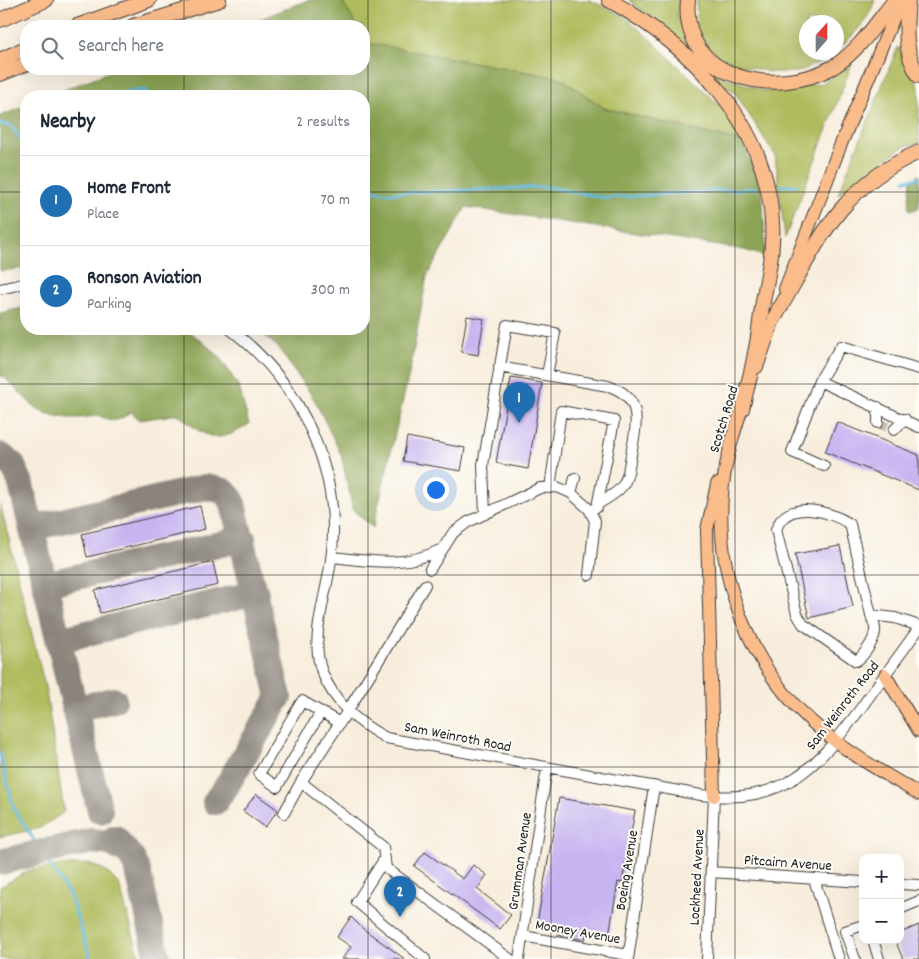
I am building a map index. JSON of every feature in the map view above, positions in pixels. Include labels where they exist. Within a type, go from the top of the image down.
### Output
[{"type":"highway","points":[[0,20],[46,0]]},
{"type":"highway","points":[[94,20],[149,0]]},
{"type":"highway","points":[[153,20],[219,0]]},
{"type":"highway","points":[[608,0],[649,26],[713,84],[735,111],[747,132],[761,166],[770,206],[772,247],[756,353],[742,408]]},
{"type":"highway","points":[[688,0],[688,17],[691,31],[706,56],[717,66],[736,76],[770,82],[807,78],[833,67],[861,43],[895,0]]},
{"type":"highway","points":[[908,0],[906,43],[910,59],[919,76]]},
{"type":"highway","points":[[0,60],[20,51]]},
{"type":"highway","points":[[0,74],[20,66]]},
{"type":"highway","points":[[775,317],[825,230],[842,206],[855,192],[878,174],[919,152]]},
{"type":"main road","name":"Scotch Road","points":[[901,0],[841,144],[742,408],[728,454],[722,495],[722,535],[728,576],[744,627],[767,670],[807,717],[835,742],[919,794]]},
{"type":"main road","points":[[714,796],[707,530],[712,502],[728,454]]},
{"type":"main road","points":[[885,675],[919,731]]},
{"type":"street","points":[[0,288],[20,284]]},
{"type":"street","points":[[485,514],[483,465],[507,324],[555,333],[547,375]]},
{"type":"street","name":"Sam Weinroth Road","points":[[238,335],[248,343],[282,379],[309,424],[325,469],[333,521],[332,557],[318,638],[322,671],[338,701],[347,712],[386,738],[654,786],[714,796],[738,797],[781,785],[812,766],[835,742],[919,627]]},
{"type":"street","points":[[824,466],[792,452],[819,381],[841,346],[919,369]]},
{"type":"street","points":[[499,367],[614,388],[623,392],[633,405],[635,426],[625,482],[614,494],[598,504]]},
{"type":"street","points":[[819,381],[919,427]]},
{"type":"street","points":[[878,407],[878,424]]},
{"type":"street","points":[[550,488],[561,411],[614,421],[595,522],[589,575]]},
{"type":"street","points":[[894,430],[905,419]]},
{"type":"street","points":[[571,493],[575,478]]},
{"type":"street","points":[[430,569],[453,534],[485,514],[540,488],[557,487],[571,493],[589,509],[595,522]]},
{"type":"street","points":[[796,511],[816,511],[840,518],[850,524],[871,616],[876,631],[874,638],[861,658],[856,661],[803,624],[796,614],[776,530],[778,522],[785,515],[796,511]]},
{"type":"street","points":[[332,557],[391,563],[417,560],[441,550]]},
{"type":"street","points":[[284,813],[301,782],[347,712],[425,585]]},
{"type":"street","points":[[871,616],[895,618],[919,627]]},
{"type":"street","points":[[292,797],[259,774],[302,701],[340,723]]},
{"type":"street","points":[[277,787],[321,712]]},
{"type":"street","name":"Grumman Avenue","points":[[520,959],[547,767]]},
{"type":"street","points":[[301,782],[383,847],[386,868],[510,959]]},
{"type":"street","name":"Boeing Avenue","points":[[628,957],[654,786]]},
{"type":"street","name":"Lockheed Avenue","points":[[707,959],[714,796]]},
{"type":"street","points":[[385,858],[357,902],[425,959]]},
{"type":"street","name":"Pitcairn Avenue","points":[[711,872],[859,882]]},
{"type":"street","points":[[814,879],[839,959]]},
{"type":"street","points":[[904,884],[919,885]]},
{"type":"street","points":[[904,907],[919,901]]},
{"type":"street","points":[[855,959],[845,931],[859,926]]},
{"type":"street","name":"Mooney Avenue","points":[[523,936],[628,957]]},
{"type":"street","points":[[874,944],[879,959]]},
{"type":"green space","points":[[308,0],[341,0],[353,20],[258,20]]},
{"type":"green space","points":[[341,0],[589,0],[625,16],[730,115],[742,142],[604,108],[561,78],[370,44],[370,20],[353,20]]},
{"type":"green space","points":[[629,0],[680,0],[677,15],[694,53]]},
{"type":"green space","points":[[697,0],[875,0],[859,28],[844,44],[844,15],[799,15],[799,60],[824,60],[798,72],[770,72],[735,64],[711,52],[696,26]]},
{"type":"green space","points":[[370,44],[561,78],[604,108],[742,142],[762,186],[766,257],[745,250],[466,207],[427,276],[410,370],[373,528],[353,510],[341,454],[314,399],[277,346],[263,335],[370,335],[370,90],[64,90],[101,75],[370,75]]},
{"type":"green space","points":[[898,47],[919,87],[919,143],[903,147],[838,194]]},
{"type":"green space","points":[[852,64],[785,238],[775,155],[735,93],[710,72],[767,92],[823,83]]},
{"type":"green space","points":[[20,108],[20,269],[0,271],[0,116]]},
{"type":"green space","points":[[919,175],[919,208],[910,211],[908,206],[911,181]]},
{"type":"green space","points":[[20,308],[20,335],[194,335],[219,356],[239,387],[249,424],[238,431],[220,437],[204,434],[178,414],[140,420],[131,412],[115,420],[97,415],[85,418],[70,418],[42,412],[4,377],[0,376],[0,313]]},
{"type":"green space","points":[[0,503],[46,691],[64,812],[40,828],[0,837]]},
{"type":"green space","points":[[89,864],[105,870],[119,884],[140,959],[0,959],[0,887],[28,871],[56,866]]},
{"type":"building","points":[[467,316],[484,319],[478,355],[461,352]]},
{"type":"building","points":[[511,378],[542,383],[528,469],[496,463]]},
{"type":"building","points":[[837,422],[919,455],[919,490],[825,452]]},
{"type":"building","points":[[407,437],[465,448],[461,471],[403,461]]},
{"type":"building","points":[[200,506],[205,529],[87,557],[82,534]]},
{"type":"building","points":[[840,546],[853,607],[809,618],[795,554]]},
{"type":"building","points":[[213,562],[218,585],[100,613],[95,590]]},
{"type":"building","points":[[256,794],[278,810],[265,827],[243,811]]},
{"type":"building","points":[[559,798],[635,811],[622,883],[618,882],[609,935],[586,931],[585,940],[558,935],[560,926],[537,923]]},
{"type":"building","points":[[425,852],[463,879],[473,865],[487,875],[477,889],[511,915],[500,929],[414,866]]},
{"type":"building","points":[[351,917],[362,928],[405,959],[342,959],[351,947],[337,937]]},
{"type":"building","points":[[919,925],[919,959],[903,959],[897,944],[904,944],[904,931]]},
{"type":"waterway","points":[[0,124],[10,125],[20,138]]},
{"type":"waterway","points":[[905,180],[919,178]]},
{"type":"waterway","points":[[781,186],[797,185]]},
{"type":"waterway","points":[[370,190],[392,193],[548,187],[606,198],[756,188]]},
{"type":"waterway","points":[[0,754],[14,809],[70,896],[91,959]]},
{"type":"taxiway","points":[[0,455],[12,464],[20,481],[100,811]]},
{"type":"taxiway","points":[[32,528],[206,487],[224,491],[232,500],[279,697],[226,787],[215,802]]},
{"type":"taxiway","points":[[45,584],[243,539]]},
{"type":"taxiway","points":[[58,640],[256,593]]},
{"type":"taxiway","points":[[74,709],[114,700]]},
{"type":"taxiway","points":[[115,838],[132,858],[138,871],[158,959]]},
{"type":"taxiway","points":[[0,862],[91,841],[110,843],[125,851]]},
{"type":"tunnel","points":[[878,423],[894,430]]},
{"type":"place","name":"Home Front","points":[[519,423]]},
{"type":"place","name":"Ronson Aviation","points":[[400,917]]}]
